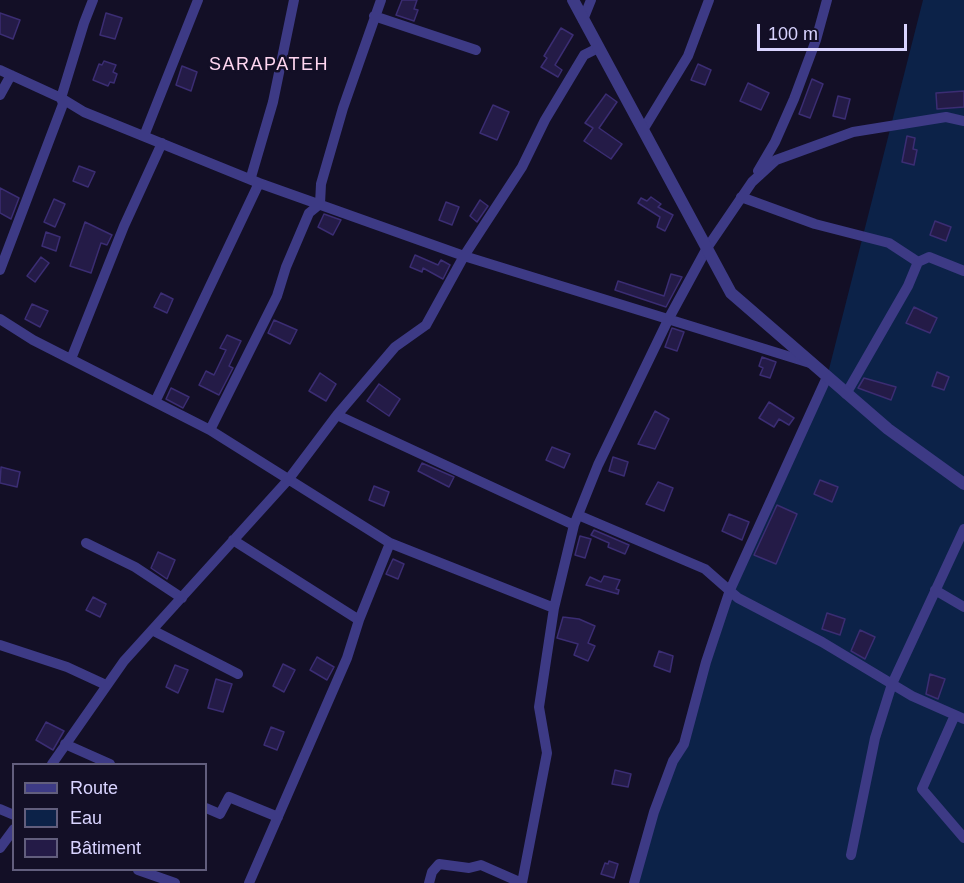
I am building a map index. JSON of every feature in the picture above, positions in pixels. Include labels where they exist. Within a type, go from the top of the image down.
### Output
[{"type":"street","points":[[0,270],[63,104],[61,98],[93,0]]},
{"type":"street","points":[[144,136],[198,0]]},
{"type":"street","points":[[155,402],[255,180],[294,0]]},
{"type":"street","points":[[210,430],[277,296],[286,267],[309,213],[320,204],[321,184],[381,0]]},
{"type":"street","points":[[573,0],[731,293],[888,429],[964,484]]},
{"type":"street","points":[[583,20],[591,0]]},
{"type":"street","points":[[643,130],[688,56],[709,0]]},
{"type":"street","points":[[429,883],[432,872],[439,864],[469,868],[481,865],[522,883],[547,753],[539,707],[554,608],[576,520],[598,465],[669,318],[707,249],[752,182],[775,142],[816,40],[827,0]]},
{"type":"street","points":[[374,16],[476,50]]},
{"type":"street","points":[[53,763],[106,685],[288,480],[337,415],[395,347],[426,325],[464,256],[522,167],[545,120],[584,56],[598,48]]},
{"type":"street","points":[[0,70],[61,98],[84,112],[320,204],[464,256],[810,363]]},
{"type":"street","points":[[0,95],[10,75]]},
{"type":"street","points":[[752,182],[776,160],[853,132],[946,117],[964,121]]},
{"type":"street","points":[[70,359],[124,226],[162,143]]},
{"type":"street","points":[[741,197],[815,224],[889,243],[918,262]]},
{"type":"street","points":[[846,394],[908,286],[918,262],[929,257],[964,271]]},
{"type":"street","points":[[0,320],[70,359],[210,430],[390,543],[554,608]]},
{"type":"street","points":[[634,883],[654,812],[673,761],[684,744],[706,662],[730,590],[827,377]]},
{"type":"street","points":[[337,415],[576,520],[705,569],[738,598],[822,642],[892,684],[959,717],[922,789],[964,838]]},
{"type":"street","points":[[851,855],[875,738],[892,684],[964,529]]},
{"type":"street","points":[[233,540],[359,620]]},
{"type":"street","points":[[86,543],[135,567],[182,598]]},
{"type":"street","points":[[249,883],[346,658],[390,543]]},
{"type":"street","points":[[935,590],[964,607]]},
{"type":"street","points":[[154,631],[238,674]]},
{"type":"street","points":[[0,645],[67,667],[106,685]]},
{"type":"street","points":[[65,744],[106,763]]},
{"type":"street","points":[[207,808],[220,814],[229,796],[278,817]]},
{"type":"street","points":[[0,848],[12,832]]},
{"type":"street","points":[[141,871],[175,883]]},
{"type":"water","points":[[923,0],[964,0],[964,883],[634,883],[730,590],[827,377]]},
{"type":"building","points":[[402,0],[417,0],[414,9],[418,10],[414,21],[396,15]]},
{"type":"building","points":[[0,13],[20,20],[13,39],[0,34]]},
{"type":"building","points":[[106,13],[122,18],[115,39],[100,35]]},
{"type":"building","points":[[561,28],[573,35],[555,65],[562,70],[558,77],[541,67],[547,58],[544,56]]},
{"type":"building","points":[[104,61],[116,65],[113,72],[117,74],[114,83],[110,82],[108,86],[93,80],[99,64],[102,65]]},
{"type":"building","points":[[698,64],[711,70],[705,85],[691,80]]},
{"type":"building","points":[[182,66],[197,72],[191,91],[176,85]]},
{"type":"building","points":[[812,79],[823,84],[810,118],[799,114]]},
{"type":"building","points":[[748,83],[769,93],[761,110],[740,101]]},
{"type":"building","points":[[964,91],[964,107],[937,109],[936,93]]},
{"type":"building","points":[[606,94],[617,102],[599,128],[622,144],[611,159],[584,141],[593,128],[585,123]]},
{"type":"building","points":[[838,96],[850,99],[845,119],[833,116]]},
{"type":"building","points":[[493,105],[509,112],[497,140],[480,133]]},
{"type":"building","points":[[907,136],[915,138],[913,149],[917,150],[914,165],[902,162]]},
{"type":"building","points":[[79,166],[95,172],[88,187],[73,181]]},
{"type":"building","points":[[0,188],[19,198],[11,219],[0,213]]},
{"type":"building","points":[[651,197],[661,204],[658,207],[673,215],[665,231],[657,227],[660,217],[638,203],[641,198],[647,201]]},
{"type":"building","points":[[54,199],[65,204],[55,227],[44,222]]},
{"type":"building","points":[[480,200],[488,206],[477,222],[470,216]]},
{"type":"building","points":[[446,202],[459,207],[452,225],[439,220]]},
{"type":"building","points":[[324,214],[341,220],[333,235],[318,227]]},
{"type":"building","points":[[935,221],[951,227],[946,241],[930,235]]},
{"type":"building","points":[[85,222],[112,235],[107,245],[101,243],[91,273],[70,266]]},
{"type":"building","points":[[46,232],[60,237],[56,251],[42,246]]},
{"type":"building","points":[[415,255],[438,265],[441,260],[450,265],[443,279],[423,268],[422,272],[410,267]]},
{"type":"building","points":[[41,257],[49,263],[35,282],[27,276]]},
{"type":"building","points":[[671,274],[682,277],[666,307],[615,290],[618,281],[664,296]]},
{"type":"building","points":[[161,293],[173,299],[167,313],[154,307]]},
{"type":"building","points":[[32,304],[48,311],[40,327],[25,319]]},
{"type":"building","points":[[914,307],[937,318],[930,333],[906,323]]},
{"type":"building","points":[[274,320],[297,330],[290,344],[268,333]]},
{"type":"building","points":[[672,328],[684,332],[677,351],[665,347]]},
{"type":"building","points":[[227,335],[241,341],[229,366],[233,368],[219,395],[199,385],[206,371],[214,375],[226,350],[220,348]]},
{"type":"building","points":[[762,357],[776,362],[770,378],[760,375],[763,368],[759,366]]},
{"type":"building","points":[[937,372],[949,377],[944,390],[932,386]]},
{"type":"building","points":[[320,373],[336,384],[326,401],[309,391]]},
{"type":"building","points":[[864,378],[896,387],[891,400],[858,388]]},
{"type":"building","points":[[379,384],[400,399],[389,416],[367,401]]},
{"type":"building","points":[[171,388],[189,397],[183,408],[166,399]]},
{"type":"building","points":[[769,402],[794,418],[789,425],[779,419],[774,427],[759,418]]},
{"type":"building","points":[[655,411],[669,419],[655,449],[638,444]]},
{"type":"building","points":[[552,447],[570,454],[564,468],[546,460]]},
{"type":"building","points":[[613,457],[628,462],[624,476],[609,471]]},
{"type":"building","points":[[422,463],[454,477],[449,487],[418,471]]},
{"type":"building","points":[[1,467],[20,472],[17,487],[0,483]]},
{"type":"building","points":[[820,480],[838,487],[832,502],[814,494]]},
{"type":"building","points":[[658,482],[673,488],[664,511],[646,504]]},
{"type":"building","points":[[374,486],[389,492],[384,506],[369,500]]},
{"type":"building","points":[[777,505],[797,514],[776,564],[754,555]]},
{"type":"building","points":[[729,514],[749,522],[742,540],[722,531]]},
{"type":"building","points":[[594,530],[629,545],[625,554],[608,547],[609,543],[591,535]]},
{"type":"building","points":[[580,536],[591,539],[585,558],[575,555]]},
{"type":"building","points":[[158,552],[175,560],[167,579],[151,568]]},
{"type":"building","points":[[393,559],[404,564],[398,579],[386,574]]},
{"type":"building","points":[[604,576],[620,580],[616,589],[619,590],[618,594],[586,585],[590,577],[601,582]]},
{"type":"building","points":[[93,597],[106,604],[100,617],[86,610]]},
{"type":"building","points":[[827,613],[845,619],[840,635],[822,629]]},
{"type":"building","points":[[563,617],[579,619],[595,626],[588,643],[595,646],[588,661],[574,655],[578,644],[557,638]]},
{"type":"building","points":[[860,630],[875,637],[865,659],[851,651]]},
{"type":"building","points":[[659,651],[673,656],[670,672],[654,666]]},
{"type":"building","points":[[317,657],[334,667],[327,680],[310,670]]},
{"type":"building","points":[[283,664],[295,670],[284,692],[273,686]]},
{"type":"building","points":[[175,665],[188,670],[178,693],[166,687]]},
{"type":"building","points":[[930,674],[945,679],[938,699],[926,694]]},
{"type":"building","points":[[216,679],[232,684],[223,712],[208,708]]},
{"type":"building","points":[[46,722],[64,731],[53,750],[36,740]]},
{"type":"building","points":[[271,727],[284,732],[277,750],[264,745]]},
{"type":"building","points":[[615,770],[631,774],[628,787],[612,784]]},
{"type":"building","points":[[609,861],[618,864],[614,878],[601,874],[605,863],[608,864]]},
{"type":"district","name":"SARAPATEH","points":[[269,65]]}]
